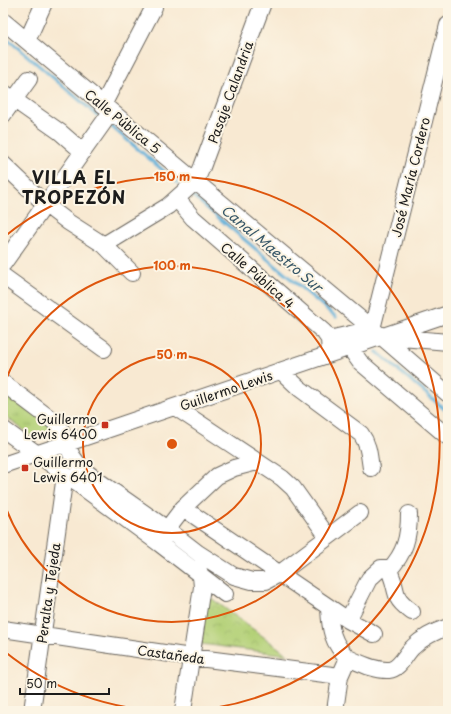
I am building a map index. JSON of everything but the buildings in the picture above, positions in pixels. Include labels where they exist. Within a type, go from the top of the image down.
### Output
[{"type":"street","points":[[27,41],[44,3]]},
{"type":"street","points":[[3,264],[83,152],[107,108],[154,7],[154,3]]},
{"type":"street","name":"Pasaje Calandria","points":[[196,180],[264,3]]},
{"type":"street","name":"Calle Pública 5","points":[[3,21],[196,180],[448,394]]},
{"type":"street","name":"José María Cordero","points":[[377,333],[448,25]]},
{"type":"street","points":[[3,115],[9,96],[29,79]]},
{"type":"street","points":[[9,96],[60,132],[83,152]]},
{"type":"street","points":[[3,164],[46,205],[68,222],[104,245],[132,273]]},
{"type":"street","points":[[104,245],[168,206],[196,180]]},
{"type":"street","name":"Calle Pública 4","points":[[177,199],[193,218],[324,332],[330,347]]},
{"type":"street","points":[[3,276],[104,349]]},
{"type":"street","name":"Guillermo Lewis","points":[[3,465],[281,371],[330,347],[350,348],[377,333],[448,314]]},
{"type":"street","points":[[330,347],[377,333],[448,342]]},
{"type":"street","points":[[350,348],[360,362],[448,437]]},
{"type":"street","points":[[281,371],[299,388],[361,434],[366,441],[371,468]]},
{"type":"street","points":[[3,383],[56,422],[72,456],[82,468],[198,553],[234,576],[252,581],[266,581],[279,574],[360,513]]},
{"type":"street","points":[[175,407],[282,478],[292,488],[328,537]]},
{"type":"street","points":[[3,429],[160,544],[225,594]]},
{"type":"street","points":[[160,544],[167,529],[183,508],[217,476],[234,468],[257,462]]},
{"type":"street","name":"Peralta y Tejeda","points":[[32,711],[64,475]]},
{"type":"street","points":[[183,508],[329,608],[374,634]]},
{"type":"street","points":[[388,570],[397,562],[405,546],[409,529],[409,514]]},
{"type":"street","points":[[184,711],[202,587],[197,561],[198,553]]},
{"type":"street","points":[[348,620],[369,579],[381,568],[387,568],[390,572],[398,598],[403,605],[412,612]]},
{"type":"street","points":[[329,608],[330,626],[339,650],[348,658],[375,669],[389,670],[395,668],[418,642],[448,627]]},
{"type":"street","name":"Castañeda","points":[[3,629],[191,657],[340,676]]},
{"type":"street","points":[[335,711],[340,676],[348,658]]},
{"type":"green space","points":[[3,388],[54,429],[51,435],[39,438],[33,437],[3,415]]},
{"type":"green space","points":[[207,595],[288,655],[201,644]]},
{"type":"waterway","name":"Canal Maestro Sur","points":[[3,35],[97,115]]},
{"type":"waterway","name":"Canal Maestro Sur","points":[[112,127],[178,183]]},
{"type":"waterway","name":"Canal Maestro Sur","points":[[193,196],[336,317]]},
{"type":"waterway","name":"Canal Maestro Sur","points":[[377,352],[448,412]]},
{"type":"place","name":"Guillermo Lewis 6400","points":[[105,425]]},
{"type":"place","name":"Guillermo Lewis 6401","points":[[25,468]]},
{"type":"district","name":"VILLA EL TROPEZÓN","points":[[74,187]]}]
